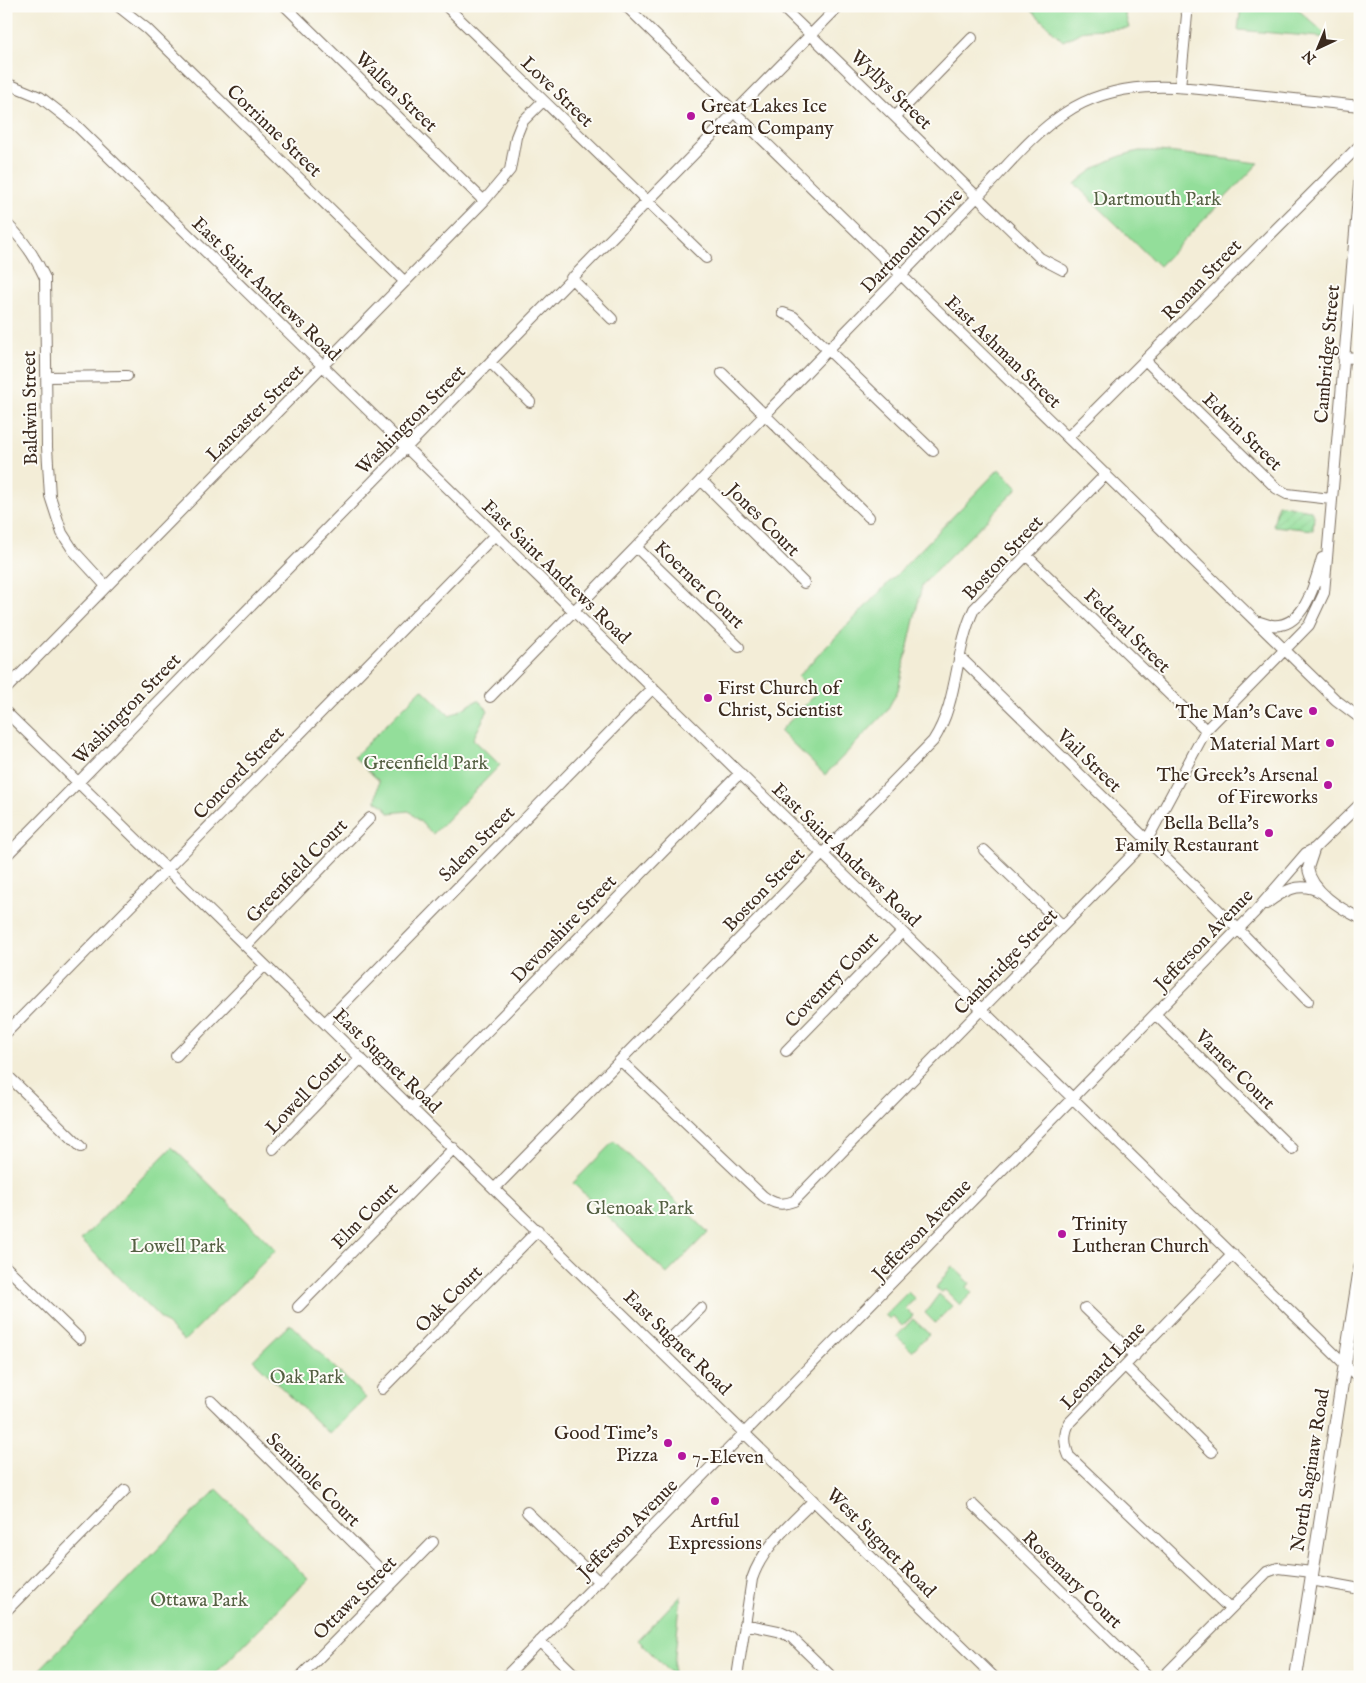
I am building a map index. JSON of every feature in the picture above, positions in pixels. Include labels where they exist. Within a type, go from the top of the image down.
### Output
[{"type":"main road","name":"North Saginaw Road","points":[[1296,1677],[1360,1268]]},
{"type":"street","name":"Corrinne Street","points":[[118,6],[147,30],[405,282]]},
{"type":"street","name":"Wallen Street","points":[[285,6],[484,201]]},
{"type":"street","name":"Love Street","points":[[446,6],[646,202],[706,258]]},
{"type":"street","name":"East Ashman Street","points":[[626,6],[1336,700],[1360,718]]},
{"type":"street","name":"Wyllys Street","points":[[781,6],[1040,258],[1063,270]]},
{"type":"street","name":"Washington Street","points":[[6,856],[839,6]]},
{"type":"street","points":[[1180,87],[1188,15],[1186,6]]},
{"type":"street","points":[[895,116],[972,38]]},
{"type":"street","name":"East Saint Andrews Road","points":[[6,83],[40,97],[76,125],[1360,1379]]},
{"type":"street","name":"Dartmouth Drive","points":[[490,697],[1047,127],[1082,103],[1100,95],[1147,86],[1180,87],[1360,106]]},
{"type":"street","name":"Lancaster Street","points":[[6,690],[484,201],[510,170],[516,137],[522,122],[543,101]]},
{"type":"street","name":"Ronan Street","points":[[1068,437],[1360,145]]},
{"type":"street","name":"Cambridge Street","points":[[621,1061],[762,1196],[773,1203],[785,1204],[794,1201],[1148,840],[1206,730],[1309,625],[1319,606],[1326,579],[1343,356],[1360,174]]},
{"type":"street","name":"Baldwin Street","points":[[6,223],[21,237],[35,255],[45,278],[48,476],[54,515],[62,533],[73,550],[106,586]]},
{"type":"street","points":[[571,278],[612,319]]},
{"type":"street","points":[[783,313],[794,317],[933,451]]},
{"type":"street","points":[[1343,356],[1360,358]]},
{"type":"street","name":"Edwin Street","points":[[1145,360],[1276,488],[1288,494],[1331,499]]},
{"type":"street","points":[[490,362],[530,402]]},
{"type":"street","points":[[722,373],[869,517]]},
{"type":"street","points":[[47,377],[127,376]]},
{"type":"street","name":"Boston Street","points":[[495,1188],[933,741],[947,716],[967,624],[974,610],[1106,474]]},
{"type":"street","name":"Jones Court","points":[[701,480],[804,583]]},
{"type":"street","name":"Concord Street","points":[[6,1033],[496,535]]},
{"type":"street","name":"Cambridge Street","points":[[1257,621],[1278,627],[1286,625],[1295,619],[1305,606],[1314,585],[1328,537]]},
{"type":"street","name":"Koerner Court","points":[[636,547],[739,647]]},
{"type":"street","name":"Federal Street","points":[[1026,555],[1206,730]]},
{"type":"street","name":"Vail Street","points":[[960,657],[1148,840],[1308,1001]]},
{"type":"street","name":"Salem Street","points":[[325,1022],[653,688]]},
{"type":"street","name":"East Sugnet Road","points":[[6,712],[746,1433]]},
{"type":"street","name":"Devonshire Street","points":[[412,1108],[740,773]]},
{"type":"street","name":"Jefferson Avenue","points":[[505,1677],[1255,912],[1306,853],[1315,848],[1360,804]]},
{"type":"street","name":"Greenfield Court","points":[[246,946],[370,818]]},
{"type":"street","points":[[1315,848],[1308,863],[1308,872],[1314,883],[1327,897]]},
{"type":"street","points":[[984,850],[1063,926]]},
{"type":"street","points":[[1255,912],[1280,894],[1298,886],[1311,888],[1360,918]]},
{"type":"street","name":"Coventry Court","points":[[786,1050],[902,932]]},
{"type":"street","points":[[176,1056],[266,965]]},
{"type":"street","name":"Varner Court","points":[[1155,1014],[1292,1149]]},
{"type":"street","name":"Lowell Court","points":[[273,1149],[361,1058]]},
{"type":"street","points":[[6,1074],[81,1147]]},
{"type":"street","name":"Elm Court","points":[[298,1307],[454,1148]]},
{"type":"street","name":"Oak Court","points":[[382,1389],[538,1230]]},
{"type":"street","name":"Leonard Lane","points":[[1230,1609],[1069,1456],[1065,1446],[1066,1428],[1070,1422],[1233,1254]]},
{"type":"street","points":[[6,1267],[80,1339]]},
{"type":"street","points":[[660,1349],[701,1308]]},
{"type":"street","points":[[1085,1308],[1135,1356]]},
{"type":"street","points":[[1125,1366],[1212,1452]]},
{"type":"street","name":"Seminole Court","points":[[211,1401],[393,1582]]},
{"type":"street","name":"West Sugnet Road","points":[[746,1433],[994,1677]]},
{"type":"street","points":[[6,1611],[125,1490]]},
{"type":"street","points":[[737,1677],[752,1579],[760,1559],[771,1544],[814,1500]]},
{"type":"street","name":"Rosemary Court","points":[[973,1506],[1149,1677]]},
{"type":"street","points":[[526,1512],[599,1582]]},
{"type":"street","name":"Ottawa Street","points":[[300,1677],[433,1542]]},
{"type":"street","points":[[1163,1677],[1272,1569],[1312,1576],[1360,1589]]},
{"type":"street","points":[[744,1624],[778,1631],[791,1637],[832,1677]]},
{"type":"street","points":[[540,1641],[576,1677]]},
{"type":"green space","points":[[1027,6],[1123,6],[1129,28],[1086,30],[1063,41]]},
{"type":"green space","points":[[1241,6],[1294,6],[1330,38],[1238,30]]},
{"type":"green space","name":"Dartmouth Park","points":[[1139,151],[1159,151],[1259,163],[1159,266],[1075,184],[1104,163]]},
{"type":"green space","points":[[999,469],[1018,488],[922,585],[898,690],[886,712],[825,775],[780,731],[816,694],[798,676]]},
{"type":"green space","points":[[1278,504],[1310,510],[1314,515],[1313,530],[1273,526]]},
{"type":"green space","name":"Greenfield Park","points":[[422,689],[450,716],[478,700],[488,710],[473,739],[500,765],[433,834],[409,811],[389,813],[384,806],[376,801],[379,781],[354,757]]},
{"type":"green space","name":"Glenoak Park","points":[[614,1141],[708,1232],[667,1274],[573,1183]]},
{"type":"green space","name":"Lowell Park","points":[[172,1147],[276,1250],[184,1341],[81,1240]]},
{"type":"green space","points":[[952,1266],[970,1283],[967,1287],[972,1293],[960,1305],[945,1290],[941,1292],[936,1288]]},
{"type":"green space","points":[[908,1292],[915,1299],[905,1308],[913,1316],[902,1326],[893,1316],[890,1319],[885,1315]]},
{"type":"green space","points":[[939,1294],[952,1306],[935,1323],[925,1313]]},
{"type":"green space","points":[[913,1319],[929,1334],[912,1351],[897,1336]]},
{"type":"green space","name":"Oak Park","points":[[290,1324],[366,1398],[329,1434],[253,1360]]},
{"type":"green space","name":"Ottawa Park","points":[[217,1489],[308,1579],[212,1677],[46,1677],[39,1670]]},
{"type":"green space","points":[[681,1595],[673,1675],[638,1640]]},
{"type":"place","name":"Great Lakes Ice Cream Company","points":[[691,116]]},
{"type":"place","name":"First Church of Christ, Scientist","points":[[708,698]]},
{"type":"place","name":"The Man's Cave","points":[[1313,711]]},
{"type":"place","name":"Material Mart","points":[[1330,743]]},
{"type":"place","name":"The Greek's Arsenal of Fireworks","points":[[1328,785]]},
{"type":"place","name":"Bella Bella's Family Restaurant","points":[[1269,833]]},
{"type":"place","name":"Trinity Lutheran Church","points":[[1062,1234]]},
{"type":"place","name":"Good Time's Pizza","points":[[668,1443]]},
{"type":"place","name":"7-Eleven","points":[[682,1456]]},
{"type":"place","name":"Artful Expressions","points":[[715,1501]]}]
